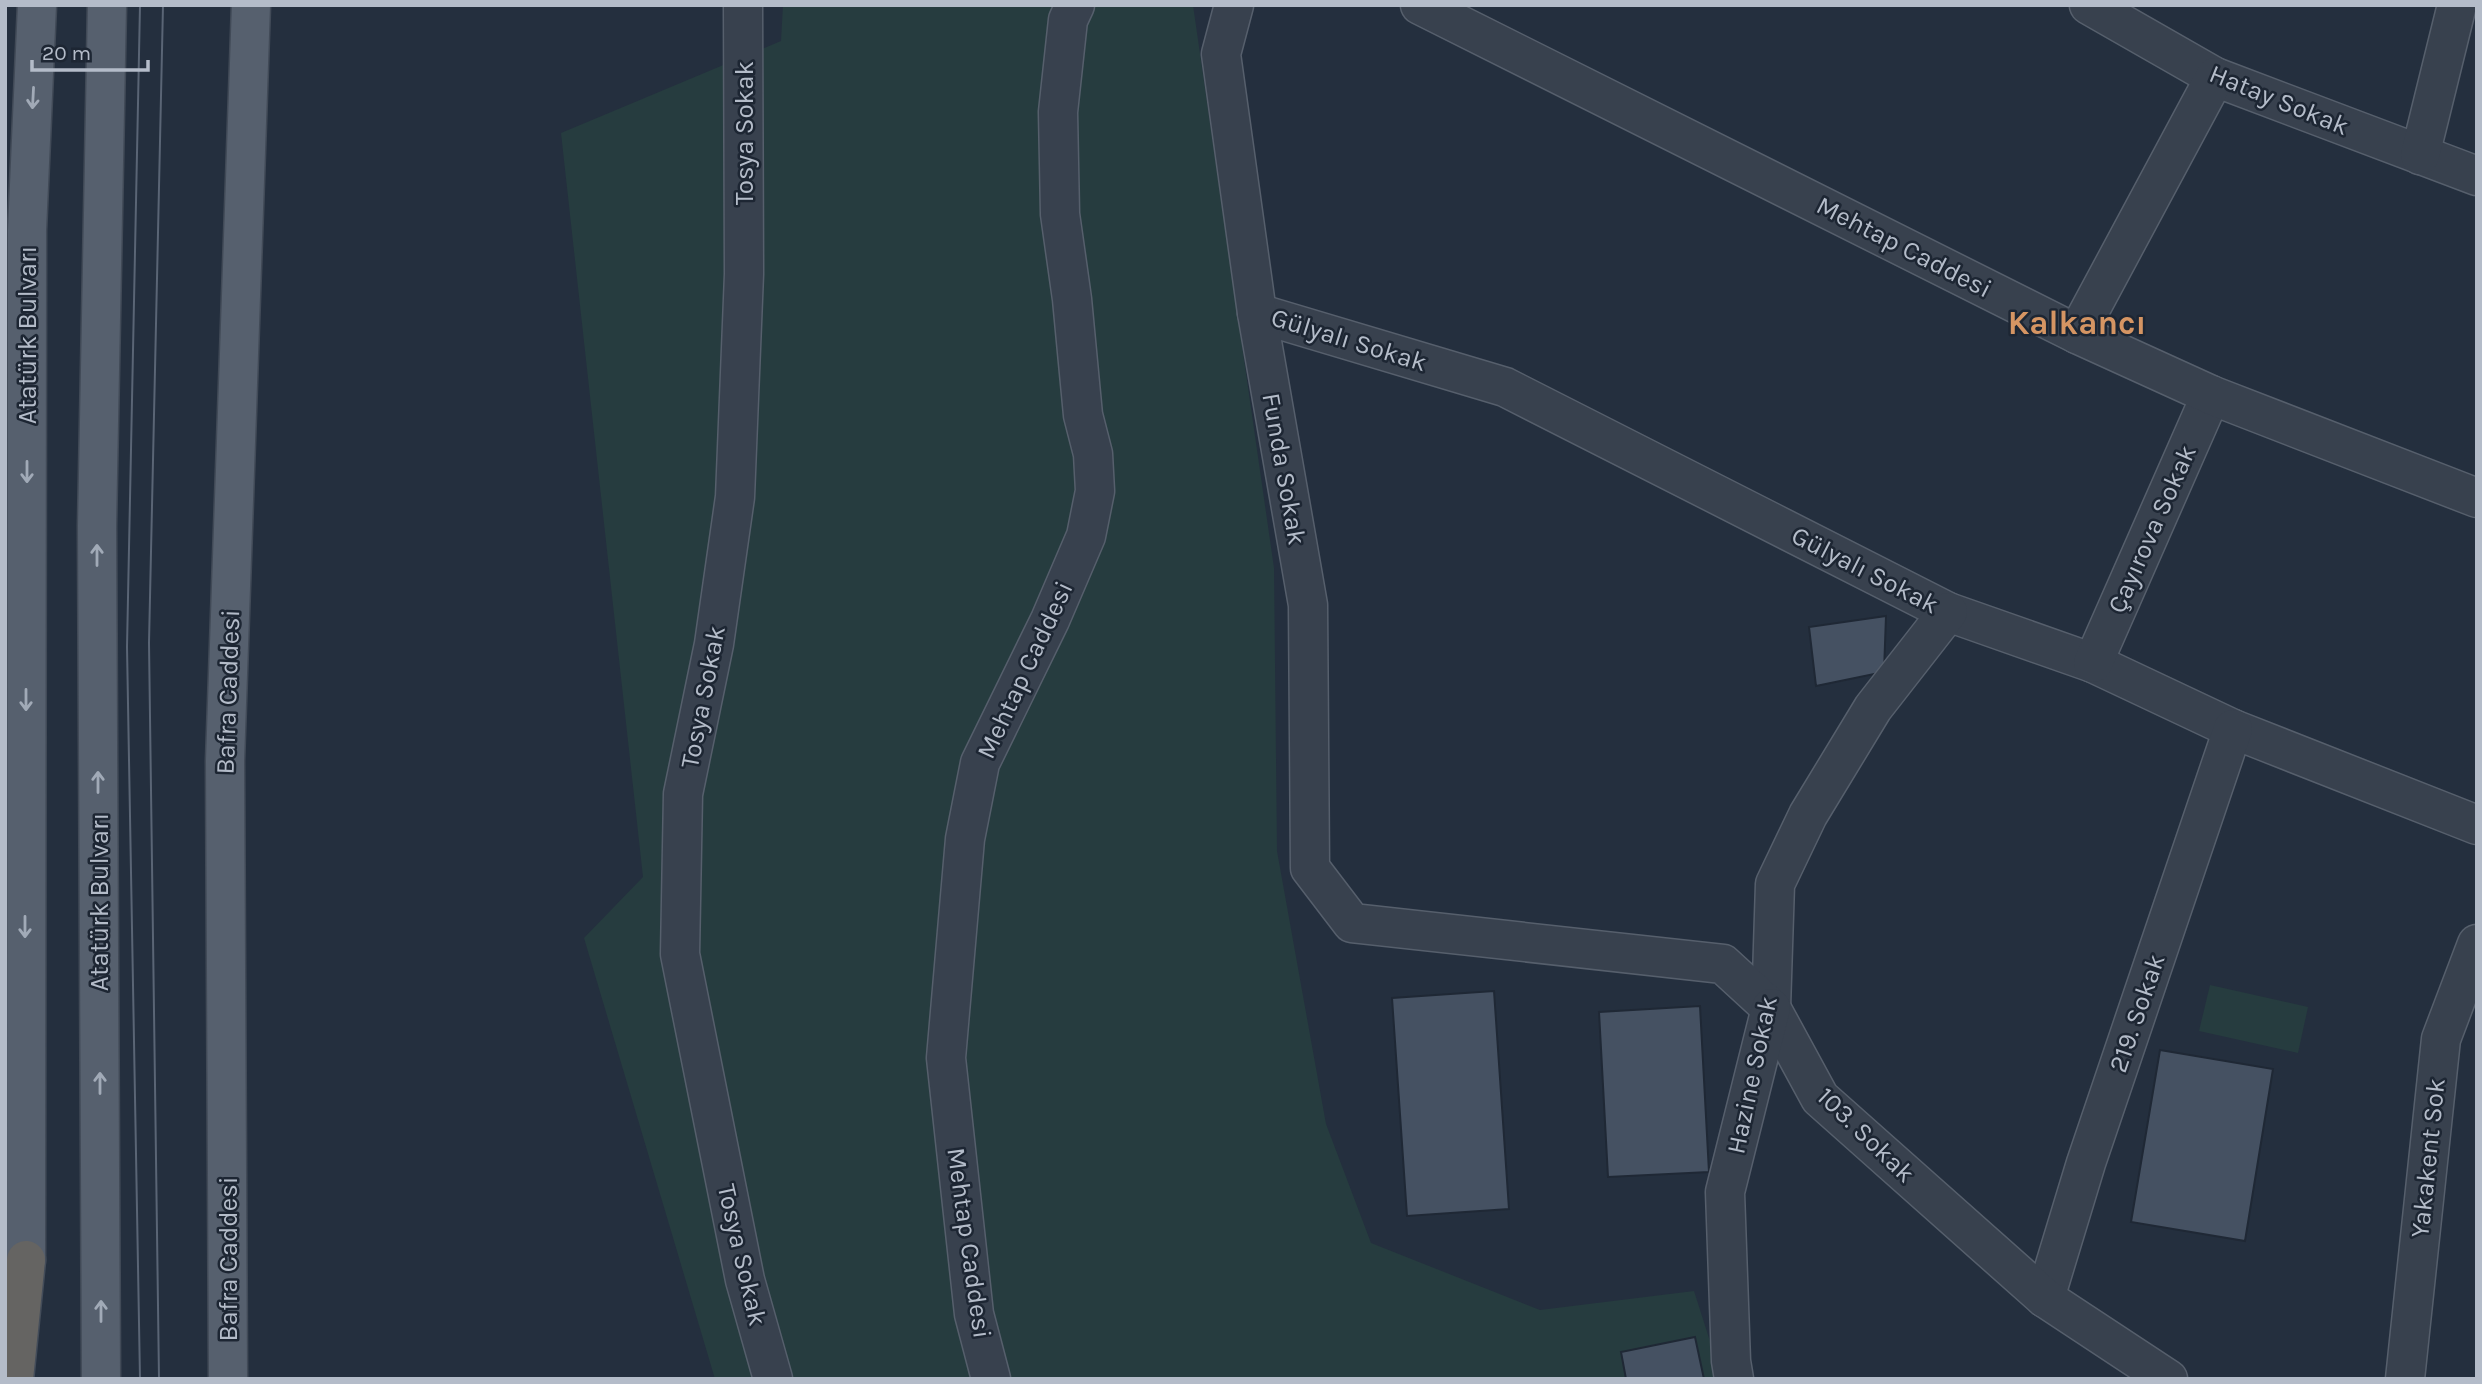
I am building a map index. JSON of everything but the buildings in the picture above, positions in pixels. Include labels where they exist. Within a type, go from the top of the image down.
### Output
[{"type":"highway","points":[[14,1379],[26,1260]]},
{"type":"highway","name":"Atatürk Bulvarı","points":[[26,1260],[27,1379]]},
{"type":"main road","name":"Atatürk Bulvarı","points":[[26,1260],[27,244],[37,5]]},
{"type":"main road","name":"Atatürk Bulvarı","points":[[102,1379],[97,526],[107,5]]},
{"type":"main road","name":"Bafra Caddesi","points":[[228,1379],[225,761],[251,5]]},
{"type":"street","name":"Tosya Sokak","points":[[743,5],[744,274],[735,498],[715,644],[684,794],[680,954],[745,1280],[773,1379]]},
{"type":"street","name":"Mehtap Caddesi","points":[[991,1379],[974,1314],[946,1058],[965,839],[980,763],[1050,620],[1086,536],[1095,491],[1093,454],[1083,415],[1060,215],[1058,112],[1068,20],[1074,5]]},
{"type":"street","name":"Funda Sokak","points":[[1234,5],[1221,54],[1257,313],[1308,605],[1310,868],[1352,923]]},
{"type":"street","name":"Mehtap Caddesi","points":[[1420,5],[2077,334],[2211,395],[2477,498]]},
{"type":"street","name":"Hatay Sokak","points":[[2089,5],[2215,77],[2477,176]]},
{"type":"street","points":[[2420,155],[2456,5]]},
{"type":"street","points":[[2077,334],[2215,77]]},
{"type":"street","name":"Gülyalı Sokak","points":[[1257,313],[1505,387],[1948,612],[2093,663],[2233,729],[2477,825]]},
{"type":"street","name":"Çayırova Sokak","points":[[2093,663],[2211,395]]},
{"type":"street","name":"Hazine Sokak","points":[[1734,1379],[1731,1361],[1725,1192],[1771,1008],[1775,884],[1808,815],[1873,708],[1948,612]]},
{"type":"street","name":"219. Sokak","points":[[2045,1298],[2086,1163],[2233,729]]},
{"type":"street","name":"103. Sokak","points":[[1352,923],[1723,964],[1771,1008],[1820,1098],[2045,1298],[2168,1379]]},
{"type":"street","name":"Yakakent Sok","points":[[2404,1379],[2441,1039],[2477,944]]},
{"type":"green space","points":[[783,5],[1193,5],[1274,568],[1277,851],[1326,1124],[1371,1243],[1540,1310],[1694,1291],[1722,1379],[715,1379],[584,938],[643,877],[561,133],[781,41]]},
{"type":"green space","points":[[2210,985],[2308,1007],[2298,1053],[2199,1031]]},
{"type":"tram line","points":[[140,5],[127,647],[140,1379]]},
{"type":"tram line","points":[[159,1379],[149,643],[163,5]]},
{"type":"district","name":"Kalkancı","points":[[2077,323]]}]
